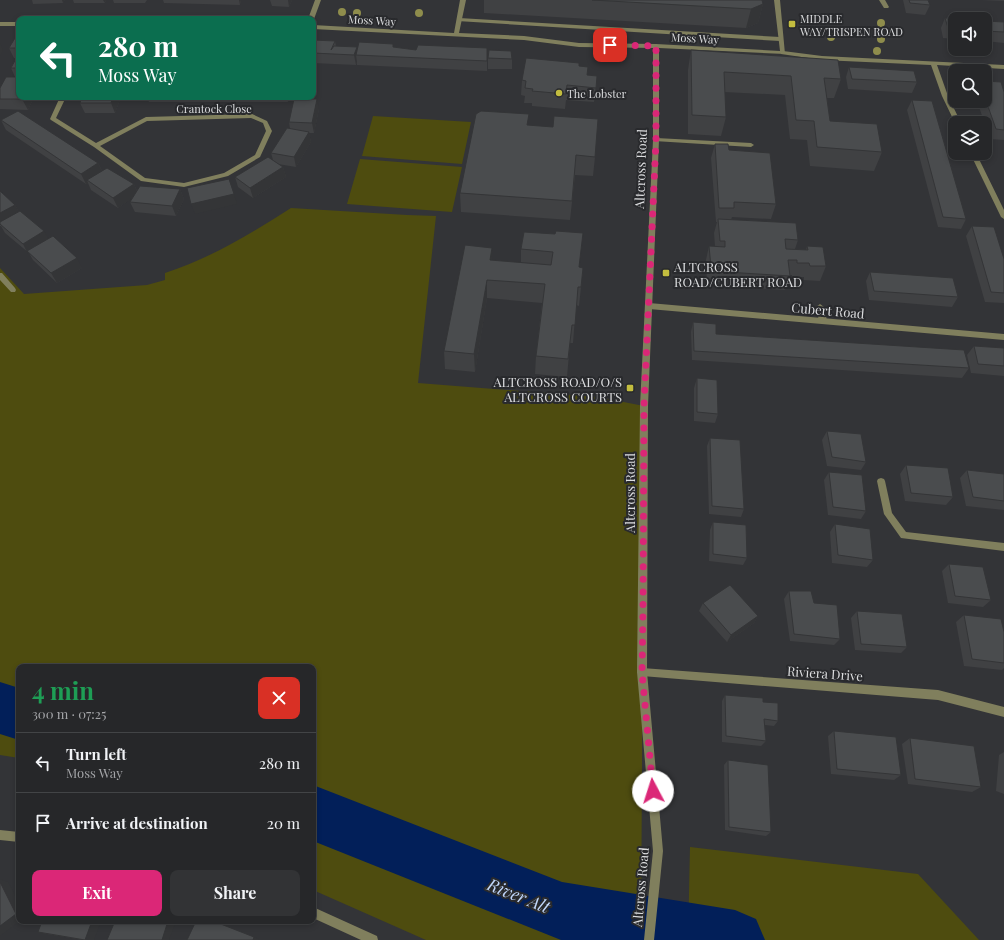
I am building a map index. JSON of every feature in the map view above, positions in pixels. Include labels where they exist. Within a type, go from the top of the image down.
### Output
[{"type":"street","points":[[312,16],[318,0]]},
{"type":"street","points":[[456,34],[463,0]]},
{"type":"street","points":[[777,0],[780,39],[783,53]]},
{"type":"street","points":[[882,0],[886,6]]},
{"type":"street","points":[[459,20],[780,39]]},
{"type":"street","points":[[0,24],[16,24]]},
{"type":"street","name":"Moss Way","points":[[316,27],[524,38],[579,44],[656,46],[783,53],[822,58],[1004,66]]},
{"type":"street","name":"Altcross Road","points":[[649,940],[658,851],[642,672],[644,406],[656,140],[656,46]]},
{"type":"street","points":[[933,62],[945,96],[955,116]]},
{"type":"street","name":"Crantock Close","points":[[62,100],[53,119],[96,146],[143,180],[184,185],[226,175],[258,156],[269,131],[265,122],[252,116],[146,119],[96,146]]},
{"type":"street","points":[[656,140],[751,145]]},
{"type":"street","points":[[976,160],[1004,217]]},
{"type":"street","points":[[0,275],[13,290]]},
{"type":"street","name":"Cubert Road","points":[[649,306],[1004,337]]},
{"type":"street","points":[[820,307],[823,321]]},
{"type":"street","points":[[881,481],[888,514],[904,535],[1004,547]]},
{"type":"street","name":"Riviera Drive","points":[[642,672],[938,695],[1004,712]]},
{"type":"street","points":[[0,835],[16,837]]},
{"type":"street","points":[[316,913],[373,940]]},
{"type":"shaded area","points":[[373,116],[471,122],[462,164],[362,156]]},
{"type":"shaded area","points":[[360,159],[462,167],[452,212],[347,204]]},
{"type":"shaded area","points":[[291,208],[436,216],[418,383],[598,397],[644,406],[641,940],[426,940],[316,891],[316,664],[16,664],[16,758],[0,755],[0,268],[24,294],[147,285],[165,280],[165,273],[214,253]]},
{"type":"shaded area","points":[[690,847],[918,874],[979,940],[688,940]]},
{"type":"building","points":[[592,0],[762,0],[763,4],[751,9]]},
{"type":"building","points":[[909,0],[928,0],[930,5],[910,3]]},
{"type":"building","points":[[945,18],[948,18],[948,28]]},
{"type":"building","points":[[992,21],[1004,22],[1004,32],[992,31]]},
{"type":"building","points":[[15,38],[16,38],[16,48],[9,48]]},
{"type":"building","points":[[316,40],[335,41],[331,50],[334,46],[357,47],[354,55],[316,53]]},
{"type":"building","points":[[359,42],[393,44],[393,47],[416,50],[418,45],[487,48],[487,61],[356,55]]},
{"type":"building","points":[[489,50],[511,51],[512,59],[488,58]]},
{"type":"building","points":[[691,50],[838,60],[841,79],[824,78],[830,121],[877,124],[882,152],[817,147],[814,121],[796,120],[791,76],[724,72],[726,117],[692,115]]},
{"type":"building","points":[[526,58],[579,63],[579,66],[588,67],[587,75],[597,76],[596,88],[567,85],[566,94],[532,91],[533,89],[525,88],[526,81],[522,80]]},
{"type":"building","points":[[16,59],[16,68],[11,68]]},
{"type":"building","points":[[849,67],[914,71],[917,82],[852,79]]},
{"type":"building","points":[[6,77],[16,77],[16,99],[0,99],[0,88]]},
{"type":"building","points":[[992,81],[1001,82],[1004,92],[1004,130],[996,129],[989,108],[992,108]]},
{"type":"building","points":[[317,99],[312,123],[289,122],[294,100]]},
{"type":"building","points":[[81,100],[112,100],[111,103],[80,103]]},
{"type":"building","points":[[912,100],[932,101],[966,219],[943,217]]},
{"type":"building","points":[[18,111],[98,163],[81,174],[1,120]]},
{"type":"building","points":[[481,111],[529,114],[527,125],[553,127],[554,116],[598,119],[595,157],[576,155],[572,201],[460,193],[476,114]]},
{"type":"building","points":[[287,128],[309,132],[294,157],[271,153]]},
{"type":"building","points":[[715,144],[728,144],[729,150],[770,153],[776,204],[734,202],[734,208],[719,208]]},
{"type":"building","points":[[268,157],[283,167],[250,188],[235,177]]},
{"type":"building","points":[[107,168],[134,184],[113,198],[87,180]]},
{"type":"building","points":[[229,179],[234,194],[191,204],[187,188]]},
{"type":"building","points":[[140,186],[180,189],[172,206],[130,202]]},
{"type":"building","points":[[0,191],[15,205],[0,213]]},
{"type":"building","points":[[20,211],[44,231],[23,244],[0,224],[0,222]]},
{"type":"building","points":[[718,219],[796,223],[798,240],[785,239],[786,249],[808,250],[807,246],[823,247],[826,266],[810,266],[809,263],[797,263],[797,260],[788,260],[790,276],[726,272],[726,268],[711,267],[709,246],[725,247],[725,241],[720,241]]},
{"type":"building","points":[[972,226],[994,227],[1004,259],[1004,293],[991,292]]},
{"type":"building","points":[[556,231],[583,233],[579,267],[583,268],[581,287],[578,287],[575,325],[572,325],[568,359],[536,356],[545,284],[487,280],[474,354],[444,351],[465,245],[492,248],[490,260],[551,265],[553,252],[521,249],[524,232],[555,234]]},
{"type":"building","points":[[53,236],[77,258],[51,273],[27,251]]},
{"type":"building","points":[[870,272],[953,278],[958,297],[874,291]]},
{"type":"building","points":[[693,322],[716,324],[716,334],[964,350],[969,368],[694,351]]},
{"type":"building","points":[[974,346],[1004,348],[1004,366],[978,364]]},
{"type":"building","points":[[697,378],[717,380],[718,414],[697,412]]},
{"type":"building","points":[[827,431],[861,434],[866,462],[832,457]]},
{"type":"building","points":[[710,438],[740,440],[744,509],[712,506]]},
{"type":"building","points":[[906,465],[948,468],[953,497],[911,493]]},
{"type":"building","points":[[967,470],[1004,474],[1004,501],[973,497]]},
{"type":"building","points":[[829,472],[862,475],[866,511],[833,507]]},
{"type":"building","points":[[713,522],[746,525],[747,558],[713,554]]},
{"type":"building","points":[[835,524],[870,529],[873,560],[838,555]]},
{"type":"building","points":[[949,564],[983,567],[991,600],[955,596]]},
{"type":"building","points":[[730,585],[758,616],[731,635],[703,603]]},
{"type":"building","points":[[789,591],[811,591],[814,603],[837,605],[840,639],[794,634]]},
{"type":"building","points":[[857,611],[902,614],[907,647],[861,644]]},
{"type":"building","points":[[964,615],[1001,619],[1004,632],[1004,663],[972,659]]},
{"type":"building","points":[[725,695],[763,698],[763,702],[778,703],[778,721],[764,719],[766,741],[726,736]]},
{"type":"building","points":[[834,731],[896,737],[901,775],[837,769]]},
{"type":"building","points":[[910,738],[974,746],[981,787],[915,779]]},
{"type":"building","points":[[728,760],[768,765],[771,832],[729,827]]},
{"type":"building","points":[[0,882],[16,914],[0,926]]},
{"type":"building","points":[[41,924],[91,924],[85,940],[38,932]]},
{"type":"building","points":[[114,924],[167,924],[162,940],[107,940]]},
{"type":"building","points":[[195,924],[221,924],[254,937],[253,940],[187,940]]},
{"type":"waterway","name":"River Alt","points":[[0,708],[16,713]]},
{"type":"waterway","name":"River Alt","points":[[316,814],[562,911],[735,940]]},
{"type":"place","name":"MIDDLE WAY/TRISPEN ROAD","points":[[792,24]]},
{"type":"place","name":"The Lobster","points":[[559,93]]},
{"type":"place","name":"ALTCROSS ROAD/CUBERT ROAD","points":[[666,273]]},
{"type":"place","name":"ALTCROSS ROAD/O/S ALTCROSS COURTS","points":[[630,388]]},
{"type":"route","points":[[610,45],[656,46],[656,140],[644,406],[642,672],[653,791]]}]
